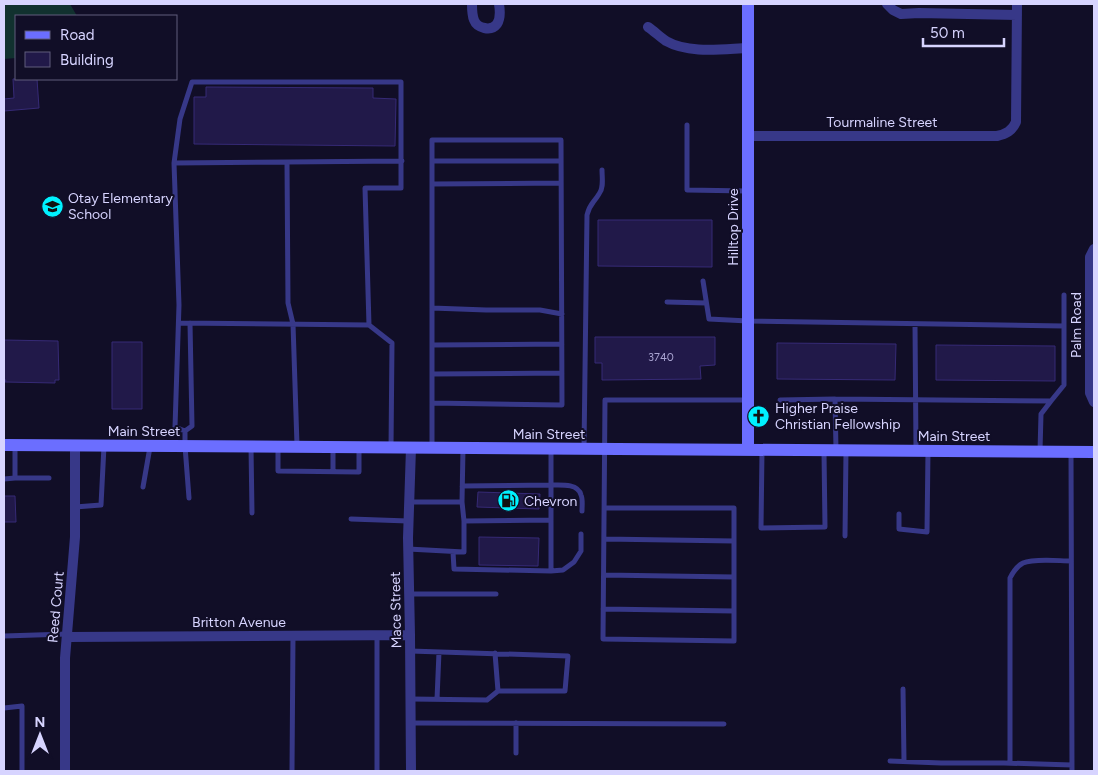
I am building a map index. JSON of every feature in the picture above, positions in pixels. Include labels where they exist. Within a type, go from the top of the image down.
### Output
[{"type":"main road","name":"Hilltop Drive","points":[[748,4],[748,450]]},
{"type":"main road","name":"Main Street","points":[[9,445],[1094,452]]},
{"type":"street","points":[[472,4],[474,21],[480,27],[486,28],[497,24],[500,15],[499,4]]},
{"type":"street","points":[[887,4],[901,14],[1018,15],[1018,4]]},
{"type":"street","name":"Tourmaline Street","points":[[748,136],[997,136],[1006,134],[1014,127],[1016,122],[1018,15]]},
{"type":"street","points":[[648,26],[667,42],[688,48],[706,50],[748,48]]},
{"type":"street","name":"Palm Road","points":[[1094,249],[1090,257],[1090,394],[1094,402]]},
{"type":"street","name":"Reed Court","points":[[65,771],[65,658],[75,537],[75,446]]},
{"type":"street","name":"Mace Street","points":[[411,448],[408,521],[411,771]]},
{"type":"street","name":"Britton Avenue","points":[[67,636],[410,635]]},
{"type":"lane","points":[[185,431],[175,427],[179,305],[174,162],[180,119],[192,82],[401,82],[401,188],[365,188],[369,325]]},
{"type":"lane","points":[[686,125],[687,190],[748,191]]},
{"type":"lane","points":[[432,403],[562,405],[561,140],[432,140],[432,161],[432,184],[432,308],[432,345],[432,374],[432,403],[432,448]]},
{"type":"lane","points":[[174,162],[402,161]]},
{"type":"lane","points":[[432,161],[561,161]]},
{"type":"lane","points":[[287,162],[288,303],[293,324],[297,447]]},
{"type":"lane","points":[[584,449],[586,215],[589,206],[600,194],[602,170]]},
{"type":"lane","points":[[432,184],[561,183]]},
{"type":"lane","points":[[703,281],[708,319],[1064,326]]},
{"type":"lane","points":[[1040,452],[1041,414],[1064,385],[1064,295]]},
{"type":"lane","points":[[667,302],[706,303]]},
{"type":"lane","points":[[432,308],[540,310],[562,314]]},
{"type":"lane","points":[[179,323],[369,325],[392,343],[392,448]]},
{"type":"lane","points":[[185,431],[192,426],[190,323]]},
{"type":"lane","points":[[899,514],[899,530],[928,532],[916,400],[915,324]]},
{"type":"lane","points":[[432,345],[562,344]]},
{"type":"lane","points":[[432,374],[562,373]]},
{"type":"lane","points":[[835,399],[836,451],[846,536]]},
{"type":"lane","points":[[604,508],[734,508],[734,641],[603,639],[604,575],[604,508],[605,400],[748,400]]},
{"type":"lane","points":[[780,400],[1052,401]]},
{"type":"lane","points":[[185,431],[189,498]]},
{"type":"lane","points":[[9,445],[15,478]]},
{"type":"lane","points":[[75,507],[101,505],[104,446]]},
{"type":"lane","points":[[143,487],[150,446]]},
{"type":"lane","points":[[251,447],[252,512]]},
{"type":"lane","points":[[278,447],[278,472],[359,472],[359,448]]},
{"type":"lane","points":[[333,448],[333,472]]},
{"type":"lane","points":[[408,550],[464,552],[462,502],[463,449]]},
{"type":"lane","points":[[550,570],[551,449]]},
{"type":"lane","points":[[762,450],[761,528],[824,528],[836,451]]},
{"type":"lane","points":[[890,761],[1010,763],[1072,768],[1071,452]]},
{"type":"lane","points":[[4,478],[49,478]]},
{"type":"lane","points":[[462,486],[568,486],[577,488],[581,494],[582,512]]},
{"type":"lane","points":[[409,502],[462,502]]},
{"type":"lane","points":[[351,519],[408,521]]},
{"type":"lane","points":[[464,521],[551,520]]},
{"type":"lane","points":[[453,552],[454,569],[563,570],[574,562],[581,551],[582,534]]},
{"type":"lane","points":[[604,539],[734,541]]},
{"type":"lane","points":[[1010,763],[1010,578],[1013,572],[1025,562],[1071,561]]},
{"type":"lane","points":[[604,575],[734,577]]},
{"type":"lane","points":[[409,594],[496,594]]},
{"type":"lane","points":[[603,609],[734,611]]},
{"type":"lane","points":[[4,636],[67,636]]},
{"type":"lane","points":[[292,771],[293,636]]},
{"type":"lane","points":[[376,636],[377,771]]},
{"type":"lane","points":[[410,650],[568,656],[565,691],[498,691],[487,700],[411,699]]},
{"type":"lane","points":[[437,699],[439,652]]},
{"type":"lane","points":[[495,653],[498,691]]},
{"type":"lane","points":[[903,689],[904,761]]},
{"type":"lane","points":[[4,708],[22,706],[22,771]]},
{"type":"lane","points":[[411,723],[724,724]]},
{"type":"lane","points":[[516,723],[516,753]]},
{"type":"green space","points":[[4,4],[70,4],[76,15],[15,15],[15,58],[4,59]]},
{"type":"building","points":[[13,79],[37,80],[39,108],[4,111],[4,99],[14,98]]},
{"type":"building","points":[[206,87],[373,88],[373,98],[396,99],[395,146],[194,144],[194,97],[206,97]]},
{"type":"building","points":[[598,220],[712,220],[712,267],[598,266]]},
{"type":"building","points":[[595,337],[715,337],[715,365],[700,366],[701,379],[602,380],[602,363],[595,363]]},
{"type":"building","points":[[4,340],[58,341],[59,380],[55,380],[55,383],[5,382]]},
{"type":"building","points":[[112,342],[142,342],[142,409],[112,409]]},
{"type":"building","points":[[777,343],[896,344],[895,380],[777,379]]},
{"type":"building","points":[[936,345],[1055,346],[1055,381],[936,380]]},
{"type":"building","points":[[478,492],[540,494],[539,509],[477,507]]},
{"type":"building","points":[[4,496],[15,496],[16,522],[4,522]]},
{"type":"building","points":[[479,537],[539,538],[538,566],[479,565]]},
{"type":"place","name":"Otay Elementary School","points":[[52,206]]},
{"type":"place","name":"Higher Praise Christian Fellowship","points":[[759,416]]},
{"type":"place","name":"Chevron","points":[[508,501]]}]
